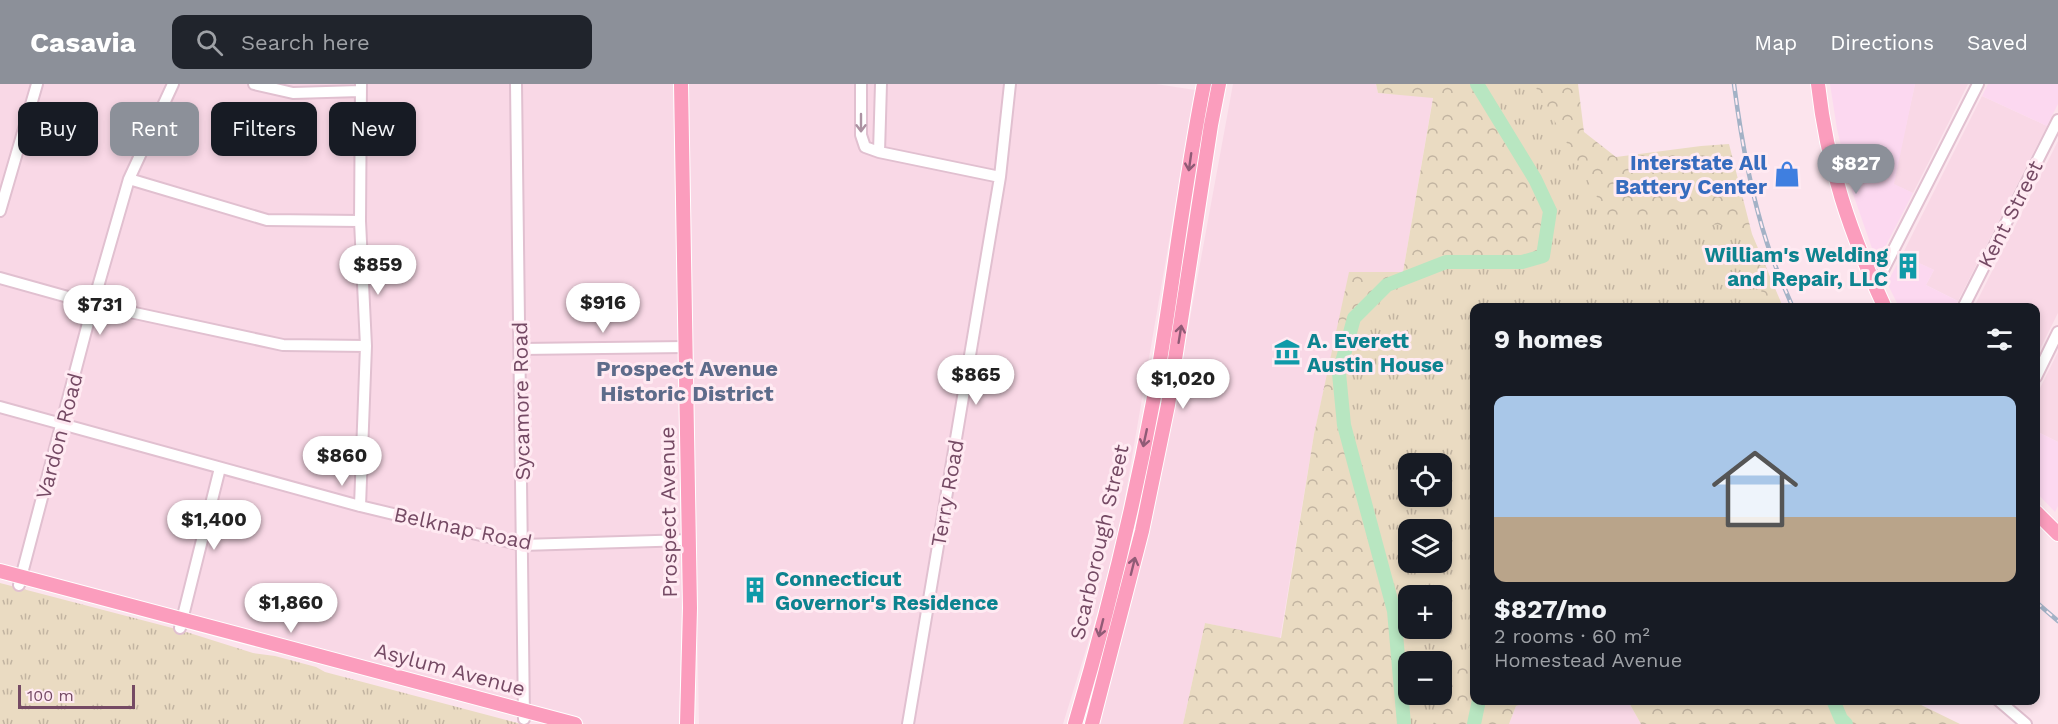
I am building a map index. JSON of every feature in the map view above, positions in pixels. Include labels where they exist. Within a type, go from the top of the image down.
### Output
[{"type":"main road","name":"Prospect Avenue","points":[[681,84],[690,608],[687,724]]},
{"type":"main road","name":"Scarborough Street","points":[[1075,724],[1126,528],[1152,404],[1204,84]]},
{"type":"main road","name":"Scarborough Street","points":[[1092,724],[1142,531],[1168,405],[1219,84]]},
{"type":"main road","points":[[1818,84],[1824,133],[1838,191],[1854,238],[1883,303]]},
{"type":"main road","points":[[1197,121],[1211,125]]},
{"type":"main road","points":[[1175,264],[1191,266]]},
{"type":"main road","points":[[1152,404],[1168,405]]},
{"type":"main road","points":[[2040,516],[2057,532]]},
{"type":"main road","points":[[1126,528],[1142,531]]},
{"type":"main road","name":"Asylum Avenue","points":[[0,571],[20,581],[181,624],[524,715],[575,724]]},
{"type":"main road","name":"Asylum Avenue","points":[[0,580],[20,581]]},
{"type":"main road","points":[[1089,677],[1104,681]]},
{"type":"main road","name":"Asylum Avenue","points":[[524,715],[543,724]]},
{"type":"street","points":[[0,212],[37,84]]},
{"type":"street","name":"Vardon Road","points":[[20,581],[93,304],[129,179],[172,84]]},
{"type":"street","points":[[254,84],[293,93],[361,88],[360,221],[366,346],[360,506]]},
{"type":"street","name":"Sycamore Road","points":[[516,84],[524,715]]},
{"type":"street","points":[[861,84],[861,135],[865,147],[879,152],[1000,177]]},
{"type":"street","points":[[879,152],[881,84]]},
{"type":"street","name":"Terry Road","points":[[908,724],[1000,177],[1010,84]]},
{"type":"street","points":[[1875,286],[1978,84]]},
{"type":"street","name":"Kent Street","points":[[1966,303],[2058,120]]},
{"type":"street","points":[[129,179],[267,220],[360,221]]},
{"type":"street","points":[[0,278],[93,304],[283,345],[366,346]]},
{"type":"street","points":[[2040,369],[2058,332]]},
{"type":"street","points":[[520,350],[686,347]]},
{"type":"street","name":"Belknap Road","points":[[0,408],[360,506],[522,545],[688,540]]},
{"type":"street","points":[[181,624],[220,468]]},
{"type":"street","points":[[2004,705],[2026,724]]},
{"type":"shaded area","points":[[0,84],[675,84],[685,474],[679,724],[586,724],[0,568]]},
{"type":"shaded area","points":[[687,84],[1156,84],[1195,90],[1115,556],[1063,724],[699,724]]},
{"type":"shaded area","points":[[1233,84],[1376,84],[1378,93],[1433,97],[1403,272],[1350,272],[1314,434],[1280,639],[1205,623],[1183,724],[1098,724],[1160,482]]},
{"type":"shaded area","points":[[1830,84],[1915,84],[1894,184],[1913,193],[1878,261],[1852,191],[1837,129]]},
{"type":"shaded area","points":[[1915,84],[1968,84],[1913,193],[1893,184]]},
{"type":"shaded area","points":[[1988,84],[2058,84],[2058,104],[2047,126],[1982,96]]},
{"type":"shaded area","points":[[1982,96],[2047,126],[1958,301],[1926,285],[1934,270],[1902,255]]},
{"type":"shaded area","points":[[2058,141],[2058,313],[2040,349],[2040,303],[1976,303]]},
{"type":"shaded area","points":[[1902,255],[1934,270],[1926,285],[1958,301],[1957,303],[1897,303],[1887,283]]},
{"type":"shaded area","points":[[2058,352],[2058,442],[2040,433],[2040,388]]},
{"type":"shaded area","points":[[2040,433],[2058,442],[2058,506],[2055,512],[2040,496]]},
{"type":"shaded area","points":[[1630,705],[1641,724],[1509,724],[1516,706]]},
{"type":"green space","points":[[1376,84],[1578,84],[1584,132],[1616,157],[1729,144],[1752,234],[1781,303],[1470,303],[1470,705],[1519,705],[1516,706],[1509,724],[1183,724],[1205,623],[1281,638],[1314,434],[1349,272],[1403,272],[1433,98],[1378,93]]},
{"type":"green space","points":[[1470,84],[1534,84],[1607,215],[1741,227],[1766,303],[1470,303],[1470,645],[1452,683],[1452,651],[1398,651],[1398,672],[1394,632],[1380,583],[1354,463],[1336,397],[1338,375],[1345,348],[1399,278],[1428,268],[1460,264],[1492,267],[1518,266],[1535,256],[1542,241],[1543,218],[1530,184]]},
{"type":"green space","points":[[0,583],[180,630],[253,653],[275,656],[316,667],[325,672],[521,724],[0,724]]},
{"type":"green space","points":[[1398,705],[1442,705],[1433,724],[1409,724],[1398,721]]},
{"type":"green space","points":[[1630,705],[1921,705],[1960,724],[1641,724]]},
{"type":"waterway","points":[[1404,724],[1394,611],[1344,425],[1339,373],[1354,318],[1387,285],[1446,262],[1522,262],[1543,256],[1550,211],[1535,179],[1477,84]]},
{"type":"waterway","points":[[1474,724],[1478,705]]},
{"type":"waterway","points":[[1835,705],[1841,719],[1846,724]]},
{"type":"railway","points":[[1734,84],[1743,144],[1756,204],[1770,251],[1791,303]]},
{"type":"railway","points":[[2040,605],[2058,621]]},
{"type":"place","name":"Interstate All Battery Center","points":[[1787,174]]},
{"type":"place","name":"William's Welding and Repair, LLC","points":[[1908,266]]},
{"type":"place","name":"A. Everett Austin House","points":[[1287,352]]},
{"type":"place","name":"Connecticut Governor's Residence","points":[[755,590]]},
{"type":"district","name":"Prospect Avenue Historic District","points":[[687,380]]}]
